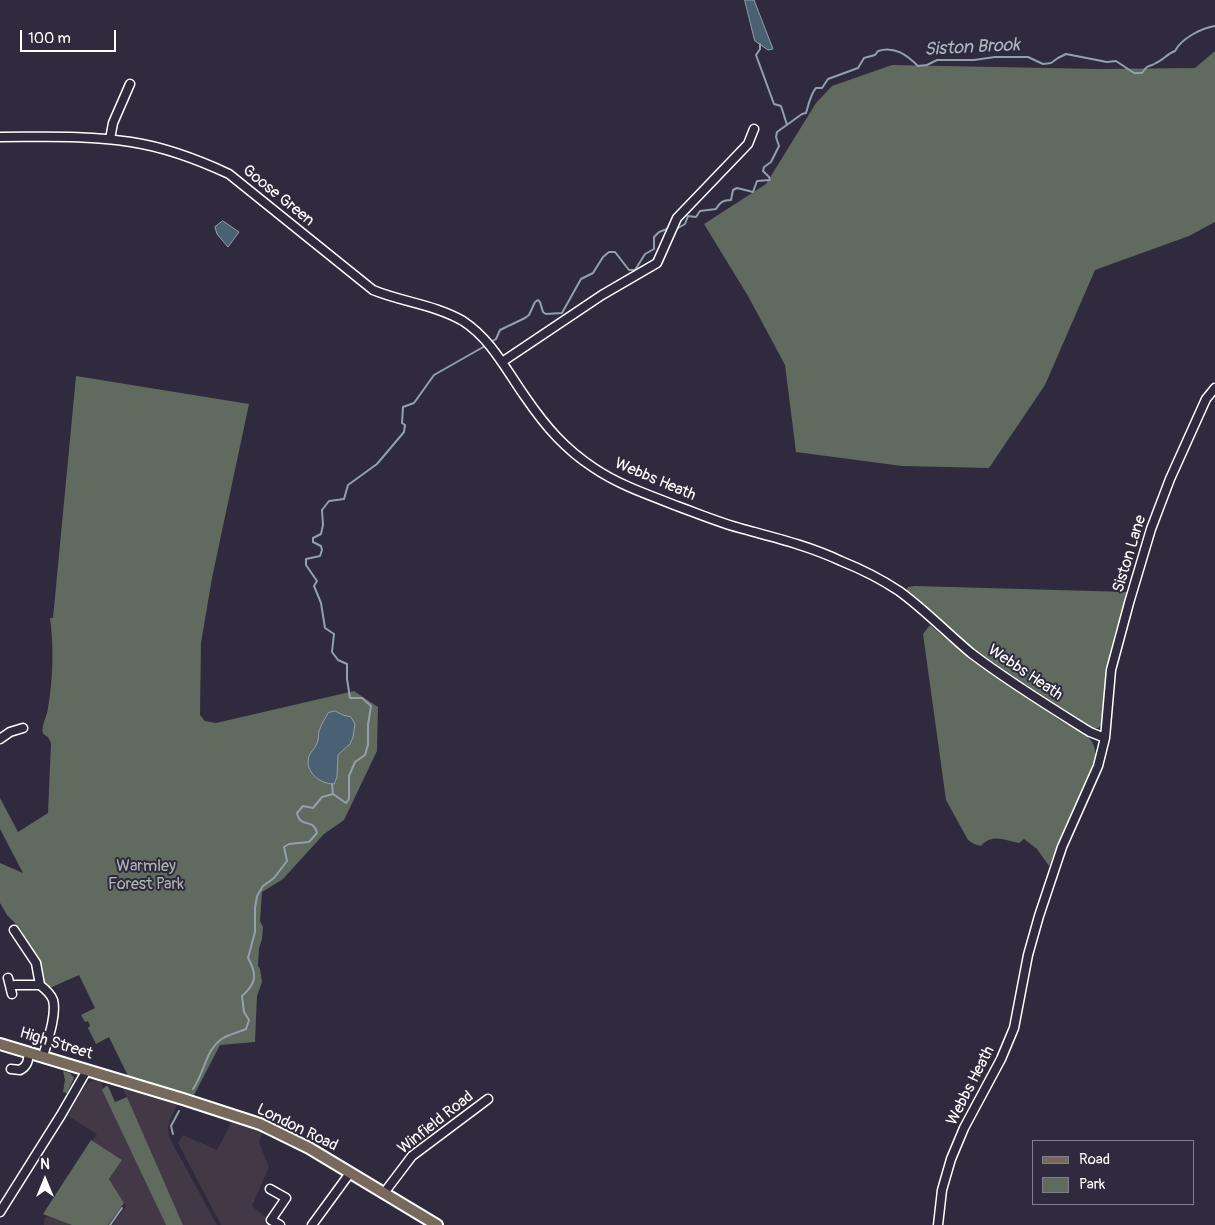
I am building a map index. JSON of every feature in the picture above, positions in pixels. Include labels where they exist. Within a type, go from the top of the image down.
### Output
[{"type":"main road","name":"High Street","points":[[0,1044],[103,1074]]},
{"type":"main road","name":"London Road","points":[[103,1074],[260,1124],[305,1146],[437,1225]]},
{"type":"street","points":[[110,139],[112,123],[130,84]]},
{"type":"street","points":[[502,362],[602,295],[657,263],[677,218],[748,144],[754,128]]},
{"type":"street","name":"Goose Green","points":[[0,138],[110,139],[133,142],[210,165],[229,174],[373,290],[434,309],[462,321],[491,345],[502,362]]},
{"type":"street","name":"Webbs Heath","points":[[502,362],[554,436],[596,470],[654,497],[740,528],[800,544],[870,575],[901,593],[995,670],[1090,732],[1105,738],[1098,766],[1062,847],[1039,916],[1028,955],[1014,1028],[1001,1059],[964,1128],[951,1159],[942,1190],[938,1225]]},
{"type":"street","name":"Siston Lane","points":[[1105,738],[1111,670],[1151,529],[1170,479],[1206,399],[1215,388]]},
{"type":"street","points":[[0,739],[10,732],[23,728]]},
{"type":"street","points":[[14,930],[36,964],[40,985]]},
{"type":"street","points":[[11,982],[12,994]]},
{"type":"street","points":[[0,984],[11,982],[40,985],[48,992],[52,1000],[53,1009],[43,1056]]},
{"type":"street","points":[[11,1069],[20,1070],[25,1067],[28,1064],[30,1052]]},
{"type":"street","points":[[0,1212],[62,1115],[87,1070]]},
{"type":"street","name":"Winfield Road","points":[[384,1193],[412,1156],[488,1099]]},
{"type":"street","points":[[312,1225],[350,1172]]},
{"type":"street","points":[[270,1189],[286,1198],[271,1220],[280,1225]]},
{"type":"shaded area","points":[[95,1080],[103,1082],[102,1086],[166,1225],[112,1225],[126,1206],[109,1179],[122,1160],[92,1141],[97,1134],[68,1116],[87,1083]]},
{"type":"shaded area","points":[[124,1087],[178,1103],[170,1119],[168,1127],[169,1137],[217,1225],[183,1225],[123,1089]]},
{"type":"shaded area","points":[[232,1121],[264,1130],[259,1142],[269,1167],[252,1206],[275,1225],[221,1225],[178,1143],[183,1135],[217,1150]]},
{"type":"shaded area","points":[[52,1215],[74,1225],[44,1225],[44,1218]]},
{"type":"green space","points":[[1215,51],[1215,222],[1189,236],[1095,270],[1045,385],[989,468],[902,466],[796,452],[785,365],[748,296],[704,224],[766,184],[816,103],[832,86],[892,65],[1099,69],[1195,68]]},
{"type":"green space","name":"Warmley Forest Park","points":[[76,376],[249,404],[212,578],[201,643],[200,715],[205,721],[216,723],[354,691],[378,707],[377,751],[344,820],[324,834],[283,879],[262,892],[260,921],[263,927],[258,966],[262,982],[257,996],[255,1042],[220,1045],[194,1095],[128,1076],[109,1037],[96,1044],[88,1028],[90,1026],[88,1021],[85,1022],[81,1015],[95,1008],[79,975],[50,988],[43,983],[43,970],[20,928],[7,915],[0,903],[0,863],[23,873],[0,829],[0,798],[18,832],[48,813],[51,743],[48,737],[43,734],[43,727],[51,686],[50,618],[53,618]]},
{"type":"green space","points":[[908,587],[1129,592],[1116,630],[1108,662],[1101,725],[1098,728],[1090,728],[989,662],[906,591]]},
{"type":"green space","points":[[930,625],[976,662],[1057,718],[1083,733],[1093,743],[1095,759],[1049,866],[1037,849],[1024,839],[1019,843],[994,839],[985,842],[981,846],[974,844],[968,840],[946,800],[923,634]]},
{"type":"green space","points":[[63,1071],[70,1073],[74,1078],[67,1093],[63,1092],[65,1080]]},
{"type":"green space","points":[[108,1086],[115,1102],[127,1097],[183,1225],[166,1225],[102,1090]]},
{"type":"green space","points":[[91,1140],[122,1160],[109,1179],[124,1203],[108,1225],[72,1225],[43,1214]]},
{"type":"water","points":[[745,0],[754,0],[773,49],[768,50],[755,41]]},
{"type":"water","points":[[223,221],[239,232],[228,247],[217,234],[215,227]]},
{"type":"water","points":[[335,711],[351,717],[355,724],[350,744],[338,755],[337,777],[334,784],[323,782],[314,776],[308,762],[309,756],[318,740],[323,722],[328,713]]},
{"type":"waterway","name":"Siston Brook","points":[[678,228],[685,224],[688,216],[696,217],[700,211],[716,209],[722,202],[731,200],[733,190],[737,188],[753,192],[757,181],[770,180],[763,171],[764,167],[771,162],[779,146],[776,137],[777,132],[806,113],[811,96],[816,88],[822,88],[828,79],[858,68],[864,58],[875,55],[878,51],[895,50],[918,66],[927,65],[937,60],[974,60],[995,57],[1028,57],[1043,64],[1051,63],[1066,54],[1107,62],[1116,61],[1134,73],[1142,73],[1147,67],[1175,51],[1182,42],[1192,35],[1215,26]]},
{"type":"waterway","points":[[760,44],[760,49],[756,55],[774,104],[781,106],[787,125]]},
{"type":"waterway","name":"Siston Brook","points":[[489,343],[496,339],[500,330],[529,315],[535,302],[538,300],[543,312],[546,314],[562,313],[581,279],[593,273],[603,257],[609,252],[615,252],[629,270],[635,270],[645,254],[654,249],[654,237],[659,232],[667,229]]},
{"type":"waterway","name":"Siston Brook","points":[[333,794],[346,803],[349,799],[349,776],[355,762],[365,755],[368,745],[368,725],[371,706],[362,698],[350,698],[347,664],[338,660],[332,652],[334,634],[325,628],[321,603],[314,586],[317,581],[306,565],[306,559],[320,556],[322,550],[321,546],[313,542],[313,538],[321,534],[323,525],[322,510],[329,501],[344,499],[348,485],[377,464],[404,432],[405,425],[402,423],[403,407],[414,403],[434,375],[485,346]]},
{"type":"waterway","name":"Siston Brook","points":[[193,1089],[212,1049],[217,1043],[223,1038],[246,1029],[249,1020],[244,1012],[242,996],[251,987],[254,978],[253,969],[248,958],[255,932],[257,896],[263,886],[274,878],[287,861],[284,847],[289,844],[309,842],[317,833],[313,825],[301,821],[297,813],[303,806],[313,808],[322,797],[333,794],[332,784]]},
{"type":"waterway","name":"Siston Brook","points":[[173,1134],[171,1126],[179,1111]]},
{"type":"waterway","name":"Siston Brook","points":[[110,1225],[122,1208]]}]
